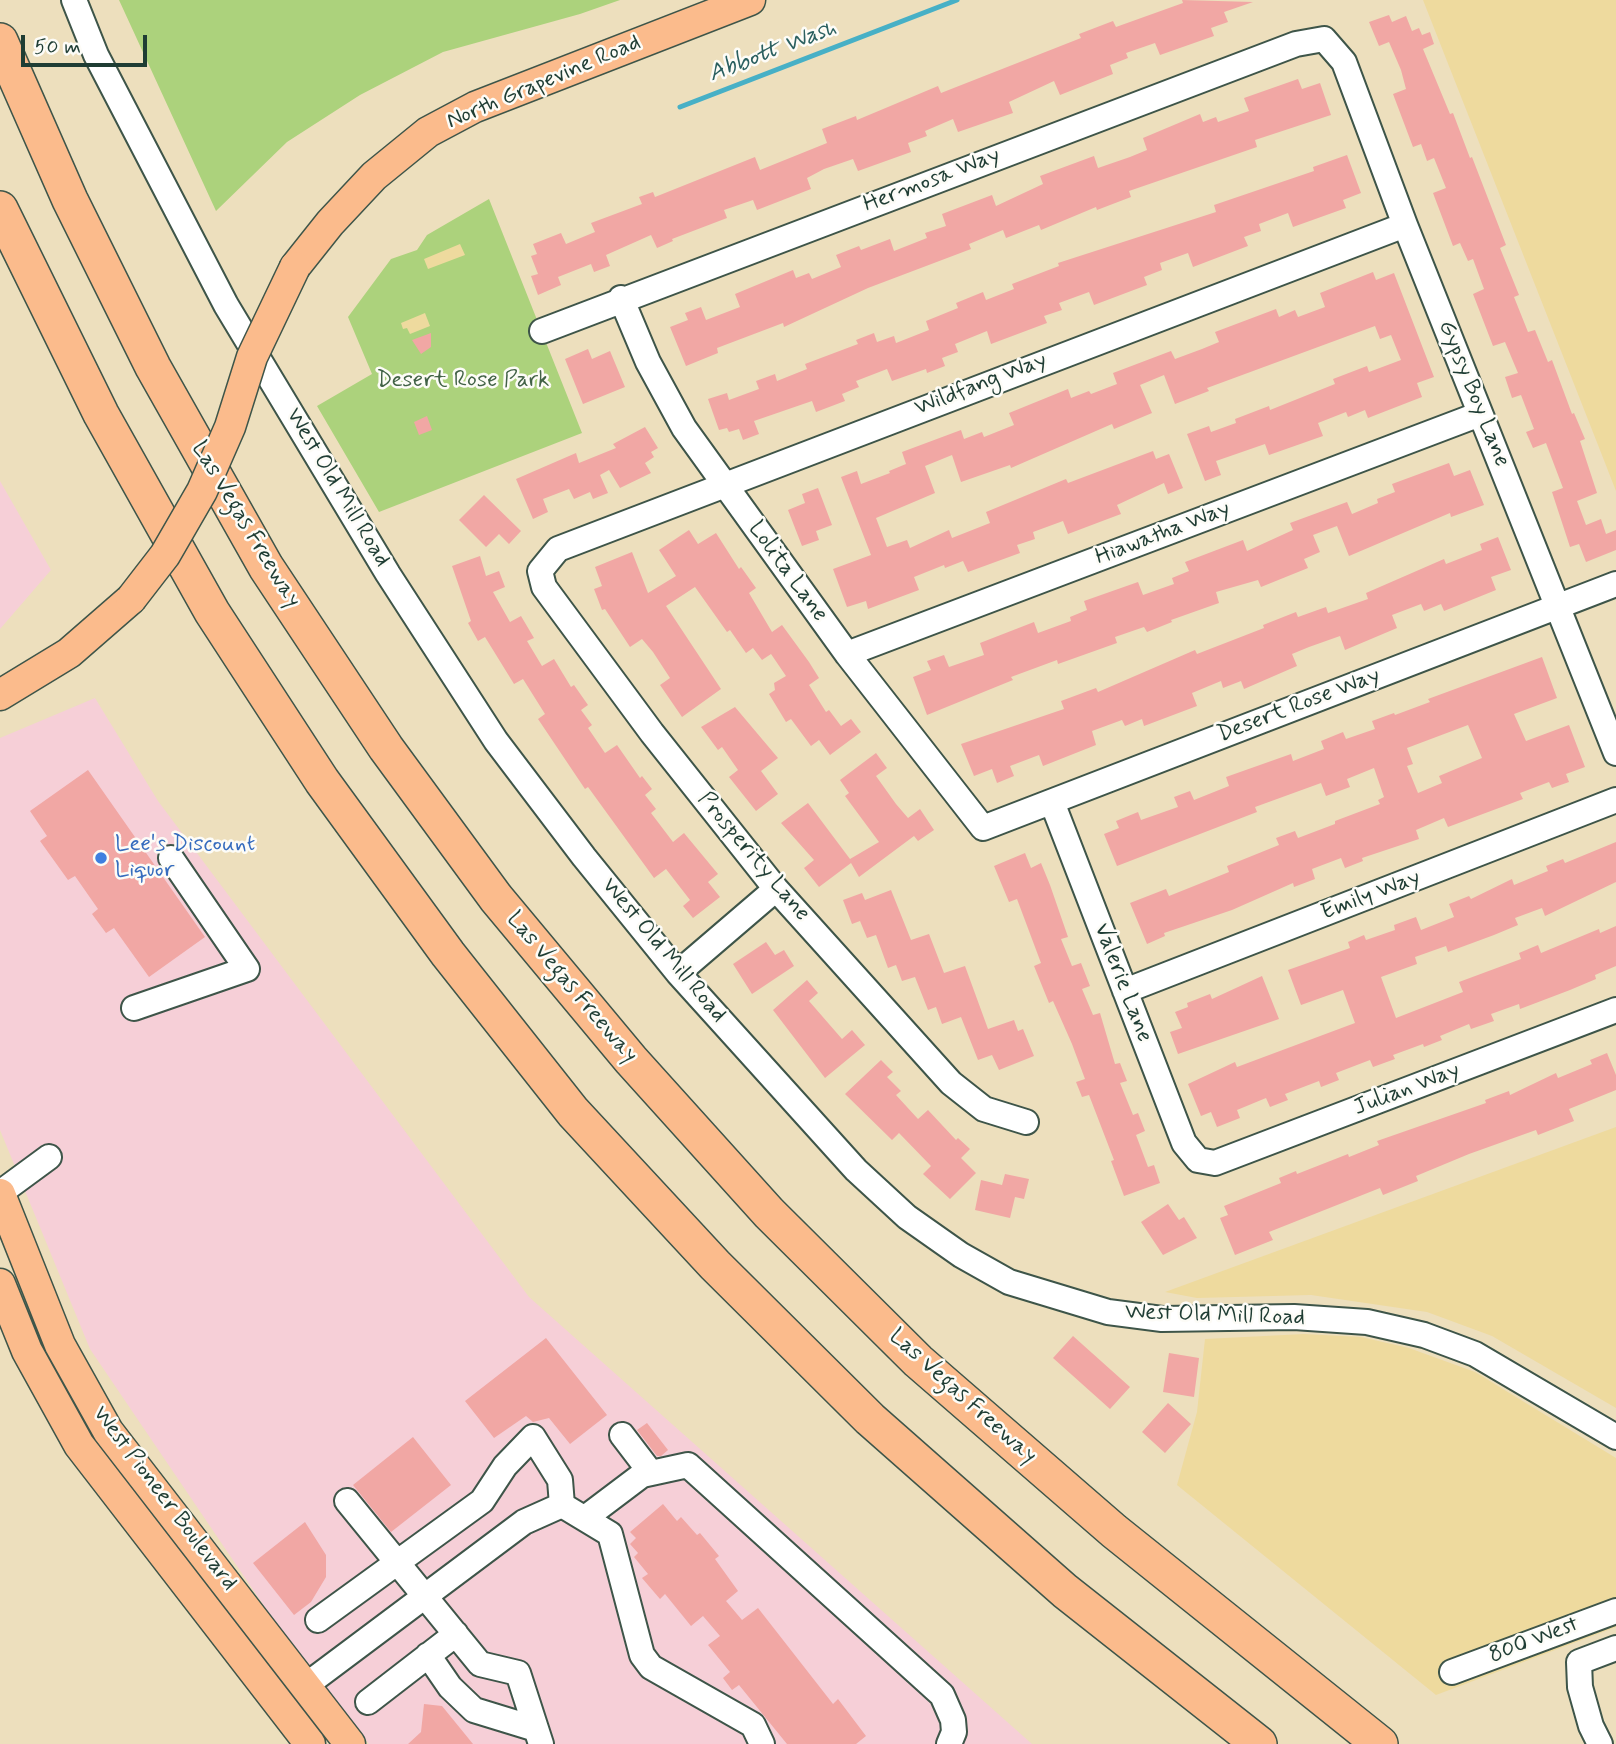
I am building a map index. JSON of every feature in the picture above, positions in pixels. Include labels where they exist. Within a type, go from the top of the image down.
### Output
[{"type":"highway","name":"Las Vegas Freeway","points":[[0,41],[70,200],[153,367],[266,567],[386,748],[496,898],[631,1060],[769,1213],[918,1362],[1114,1531],[1380,1744]]},
{"type":"highway","points":[[0,209],[101,414],[212,612],[322,781],[448,954],[573,1112],[715,1265],[870,1419],[1065,1591],[1259,1744]]},
{"type":"main road","name":"North Grapevine Road","points":[[0,695],[69,653],[131,598],[165,555],[202,491],[230,428],[253,357],[295,267],[330,223],[374,176],[428,132],[475,107],[750,0]]},
{"type":"main road","name":"West Pioneer Boulevard","points":[[0,1194],[60,1345],[108,1431],[350,1744]]},
{"type":"main road","name":"West Pioneer Boulevard","points":[[0,1284],[27,1351],[79,1445],[310,1744]]},
{"type":"street","name":"West Old Mill Road","points":[[74,0],[102,67],[226,305],[388,574],[496,741],[584,857],[678,973],[856,1170],[907,1217],[961,1255],[1009,1282],[1108,1312],[1162,1319],[1294,1317],[1355,1321],[1424,1335],[1475,1354],[1616,1437]]},
{"type":"street","name":"Gypsy Boy Lane","points":[[1324,39],[1344,62],[1405,225],[1616,753]]},
{"type":"street","name":"Hermosa Way","points":[[542,331],[621,298],[1296,44],[1324,39]]},
{"type":"street","name":"Wildfang Way","points":[[558,549],[1405,225]]},
{"type":"street","name":"Lolita Lane","points":[[621,298],[648,362],[684,428],[847,654],[983,828]]},
{"type":"street","name":"Hiawatha Way","points":[[847,654],[1480,414]]},
{"type":"street","name":"Prosperity Lane","points":[[558,549],[540,571],[544,587],[652,733],[776,889],[951,1083],[984,1109],[1026,1122]]},
{"type":"street","name":"Desert Rose Way","points":[[983,828],[1616,584]]},
{"type":"street","name":"Emily Way","points":[[1125,991],[1616,800]]},
{"type":"street","name":"Valerie Lane","points":[[1052,802],[1184,1143],[1198,1160]]},
{"type":"street","points":[[134,1008],[247,969],[171,858]]},
{"type":"street","points":[[678,973],[776,889]]},
{"type":"street","name":"Julian Way","points":[[1198,1160],[1215,1163],[1616,1010]]},
{"type":"street","points":[[0,1194],[48,1157]]},
{"type":"street","points":[[622,1435],[651,1473]]},
{"type":"street","points":[[318,1620],[482,1501],[505,1466],[533,1437],[560,1480],[562,1505]]},
{"type":"street","points":[[585,1518],[642,1475],[688,1465],[942,1695],[953,1720],[954,1732],[950,1744]]},
{"type":"street","points":[[347,1501],[398,1560],[480,1664],[518,1673],[538,1737]]},
{"type":"street","points":[[305,1686],[524,1522],[562,1505]]},
{"type":"street","points":[[562,1505],[610,1534],[642,1654],[651,1667],[753,1725],[762,1744]]},
{"type":"street","name":"800 West","points":[[1452,1672],[1616,1611]]},
{"type":"street","points":[[368,1702],[456,1634]]},
{"type":"street","points":[[1600,1744],[1591,1726],[1580,1687],[1579,1662],[1616,1648]]},
{"type":"street","points":[[428,1655],[450,1687],[474,1710],[538,1737]]},
{"type":"shaded area","points":[[0,481],[51,570],[0,629]]},
{"type":"shaded area","points":[[95,698],[158,801],[529,1297],[1032,1744],[369,1744],[281,1631],[90,1349],[0,1130],[0,738]]},
{"type":"green space","points":[[119,0],[620,0],[580,14],[443,52],[360,95],[287,142],[216,211]]},
{"type":"green space","name":"Desert Rose Park","points":[[489,199],[582,433],[379,512],[317,406],[372,374],[348,317],[391,259],[417,250],[427,235]]},
{"type":"sand","points":[[1423,0],[1616,0],[1616,491],[1598,445]]},
{"type":"sand","points":[[460,244],[465,255],[428,269],[424,259]]},
{"type":"sand","points":[[425,313],[430,326],[410,334],[407,328],[403,329],[401,323]]},
{"type":"sand","points":[[1616,1127],[1616,1408],[1492,1336],[1427,1312],[1311,1295],[1197,1298],[1165,1292]]},
{"type":"sand","points":[[1304,1334],[1361,1337],[1409,1348],[1475,1372],[1616,1458],[1616,1627],[1436,1695],[1177,1485],[1197,1412],[1205,1339]]},
{"type":"building","points":[[1182,0],[1253,2],[1224,12],[1228,22],[1211,28],[1214,36],[1160,55],[1155,43],[1126,53],[1128,58],[1110,65],[1113,74],[1060,95],[1054,81],[1009,102],[1013,113],[958,132],[953,119],[925,131],[927,136],[908,143],[911,152],[858,171],[853,159],[824,169],[807,178],[811,189],[757,210],[753,200],[724,210],[727,218],[672,239],[673,241],[657,248],[651,235],[606,255],[610,266],[594,272],[591,264],[558,277],[561,285],[538,295],[531,276],[538,274],[531,256],[537,254],[533,244],[561,233],[566,244],[595,232],[591,223],[642,204],[639,197],[653,192],[655,197],[755,157],[760,170],[827,143],[822,129],[856,116],[857,120],[938,86],[941,93],[1081,38],[1079,34],[1113,21],[1116,27],[1183,3]]},
{"type":"building","points":[[1389,15],[1392,22],[1406,16],[1412,31],[1419,28],[1422,35],[1430,32],[1434,44],[1423,49],[1450,114],[1453,113],[1470,158],[1472,157],[1506,245],[1500,248],[1519,295],[1514,297],[1528,332],[1535,330],[1548,362],[1552,360],[1572,414],[1574,413],[1585,439],[1580,441],[1597,493],[1577,501],[1586,525],[1601,519],[1606,534],[1616,530],[1616,550],[1586,562],[1579,544],[1570,547],[1552,492],[1563,488],[1546,443],[1533,448],[1526,432],[1534,429],[1521,395],[1512,398],[1505,377],[1518,373],[1505,342],[1493,346],[1473,294],[1484,289],[1473,259],[1468,261],[1460,243],[1453,246],[1433,193],[1446,188],[1434,158],[1427,161],[1421,144],[1413,147],[1393,94],[1406,89],[1401,70],[1389,42],[1379,46],[1369,22]]},
{"type":"building","points":[[1298,79],[1302,89],[1320,83],[1331,115],[1255,140],[1257,147],[1129,191],[1131,197],[1097,210],[1096,207],[1041,230],[1039,225],[1006,238],[1003,230],[969,244],[971,249],[868,288],[784,327],[783,323],[717,348],[718,353],[686,366],[670,327],[688,320],[685,313],[701,307],[706,320],[740,307],[735,294],[793,270],[796,278],[809,273],[812,279],[841,267],[836,255],[859,246],[861,250],[890,239],[894,251],[927,238],[925,233],[946,226],[942,214],[992,195],[996,206],[1043,184],[1040,176],[1094,156],[1098,168],[1130,157],[1147,150],[1143,138],[1200,114],[1203,122],[1216,117],[1218,122],[1249,111],[1244,98]]},
{"type":"building","points":[[1347,155],[1361,193],[1343,200],[1346,208],[1293,227],[1288,213],[1259,224],[1261,231],[1244,237],[1248,246],[1193,267],[1188,253],[1160,263],[1162,270],[1144,277],[1147,285],[1094,305],[1089,292],[1059,303],[1062,310],[1044,316],[1047,323],[991,344],[987,331],[955,344],[958,352],[942,358],[945,366],[927,373],[926,369],[892,381],[887,369],[856,381],[859,387],[842,394],[845,401],[816,412],[812,401],[754,421],[759,434],[743,440],[739,429],[729,432],[727,428],[719,430],[708,399],[727,393],[729,400],[759,389],[756,381],[775,374],[777,381],[807,369],[805,364],[858,344],[856,340],[874,333],[877,342],[894,336],[896,343],[929,330],[926,321],[958,308],[956,303],[983,292],[986,300],[1014,289],[1012,284],[1059,266],[1058,263],[1216,212],[1214,205],[1314,171],[1313,167]]},
{"type":"building","points":[[1373,272],[1376,280],[1394,273],[1434,377],[1417,383],[1422,397],[1368,418],[1365,410],[1348,417],[1346,412],[1318,423],[1323,436],[1269,455],[1265,444],[1216,461],[1221,475],[1205,481],[1187,434],[1209,426],[1211,432],[1236,423],[1235,419],[1269,406],[1270,410],[1335,384],[1333,379],[1367,366],[1369,372],[1401,360],[1391,335],[1380,339],[1375,326],[1207,388],[1209,391],[1175,404],[1164,375],[1140,385],[1152,413],[1114,429],[1112,424],[1011,468],[1010,465],[961,482],[952,455],[925,466],[935,493],[876,518],[887,547],[907,540],[910,548],[949,530],[952,538],[990,523],[986,512],[1066,479],[1068,483],[1153,451],[1156,459],[1169,454],[1183,488],[1168,494],[1164,483],[1117,505],[1121,514],[1068,534],[1063,521],[1033,532],[1035,539],[1017,545],[1020,553],[968,572],[963,561],[945,568],[944,565],[914,577],[919,590],[868,609],[866,601],[847,607],[833,569],[871,555],[841,477],[857,471],[861,484],[890,473],[889,471],[906,464],[902,452],[961,430],[964,439],[982,432],[984,437],[1014,425],[1009,413],[1068,389],[1071,398],[1117,384],[1113,373],[1171,351],[1175,359],[1202,349],[1219,342],[1215,332],[1276,309],[1279,317],[1295,310],[1298,317],[1325,307],[1320,293]]},
{"type":"building","points":[[431,333],[431,347],[421,354],[412,340]]},
{"type":"building","points":[[588,349],[592,359],[610,351],[625,387],[583,404],[565,359]]},
{"type":"building","points":[[427,416],[432,430],[419,435],[414,422]]},
{"type":"building","points":[[645,427],[658,448],[651,452],[654,457],[645,463],[651,473],[620,488],[609,470],[600,475],[608,493],[593,499],[590,492],[574,499],[569,489],[543,499],[548,512],[533,519],[516,479],[576,453],[579,463],[616,448],[613,444]]},
{"type":"building","points":[[1449,463],[1454,476],[1470,470],[1484,505],[1451,517],[1450,513],[1349,556],[1337,526],[1313,535],[1320,552],[1304,559],[1308,568],[1261,587],[1258,580],[1216,592],[1219,603],[1171,620],[1172,622],[1147,632],[1144,627],[1115,637],[1117,643],[1058,664],[1057,660],[1011,677],[1013,680],[927,715],[913,677],[931,670],[927,661],[944,655],[949,667],[984,655],[980,643],[1034,622],[1038,633],[1071,621],[1070,617],[1087,610],[1084,601],[1138,582],[1143,595],[1174,584],[1172,578],[1189,571],[1185,562],[1243,540],[1247,551],[1293,530],[1290,523],[1347,502],[1352,514],[1395,492],[1392,484]]},
{"type":"building","points":[[818,488],[832,525],[816,531],[819,540],[802,546],[788,510],[805,503],[802,494]]},
{"type":"building","points":[[484,495],[521,531],[509,544],[499,534],[486,547],[459,520]]},
{"type":"building","points":[[689,530],[698,544],[716,533],[739,569],[741,567],[756,588],[749,593],[772,632],[782,625],[819,678],[809,685],[826,712],[829,710],[841,726],[851,719],[861,732],[830,755],[819,740],[811,746],[791,719],[786,722],[769,694],[775,690],[774,683],[786,676],[771,654],[762,660],[753,648],[746,653],[730,630],[727,632],[695,587],[666,606],[721,689],[682,717],[660,685],[670,678],[653,652],[642,639],[630,647],[605,609],[602,610],[594,589],[602,586],[595,567],[632,552],[648,593],[676,576],[659,550]]},
{"type":"building","points":[[1498,537],[1511,570],[1491,577],[1496,590],[1444,611],[1441,604],[1424,611],[1421,604],[1392,615],[1397,628],[1345,650],[1340,636],[1309,647],[1292,654],[1297,666],[1244,689],[1241,681],[1223,688],[1221,681],[1192,693],[1197,706],[1144,726],[1142,719],[1125,726],[1122,720],[1092,731],[1096,745],[1043,766],[1039,755],[1010,766],[1014,776],[997,783],[992,769],[974,776],[961,744],[1064,709],[1061,701],[1096,688],[1098,692],[1195,650],[1197,654],[1264,628],[1263,625],[1296,612],[1298,617],[1326,607],[1328,613],[1368,599],[1366,593],[1444,559],[1446,564],[1482,550],[1480,544]]},
{"type":"building","points":[[480,556],[486,576],[499,571],[505,587],[493,592],[510,622],[521,616],[534,638],[527,641],[542,666],[554,659],[571,687],[574,685],[588,705],[581,710],[592,725],[588,728],[605,753],[617,745],[640,778],[642,776],[652,789],[645,795],[656,809],[651,813],[673,842],[684,833],[718,874],[708,882],[720,897],[693,918],[683,906],[690,900],[666,869],[654,878],[588,787],[585,789],[538,719],[545,714],[523,679],[514,684],[485,637],[478,641],[468,623],[471,621],[452,566]]},
{"type":"building","points":[[1542,657],[1557,698],[1514,714],[1526,741],[1569,725],[1585,767],[1566,774],[1569,782],[1552,788],[1549,782],[1520,793],[1523,799],[1448,827],[1444,818],[1416,830],[1419,839],[1362,858],[1363,861],[1345,868],[1341,858],[1312,869],[1315,879],[1294,887],[1293,883],[1232,910],[1164,933],[1165,936],[1147,944],[1130,903],[1166,889],[1169,896],[1229,872],[1227,866],[1279,845],[1276,838],[1295,831],[1298,838],[1335,824],[1335,821],[1380,804],[1378,800],[1384,797],[1374,768],[1347,779],[1350,787],[1326,796],[1321,783],[1255,807],[1257,812],[1117,866],[1104,834],[1119,828],[1116,821],[1138,812],[1141,820],[1178,807],[1174,797],[1190,791],[1194,800],[1229,786],[1226,777],[1291,754],[1293,761],[1324,749],[1321,741],[1343,732],[1346,739],[1375,729],[1372,721],[1430,702],[1428,699]],"holes":[[[1468,725],[1482,758],[1439,776],[1442,783],[1418,793],[1407,766],[1413,764],[1407,748]]]},
{"type":"building","points":[[735,707],[778,758],[761,771],[778,794],[756,811],[729,777],[738,770],[722,747],[718,750],[701,727]]},
{"type":"building","points":[[876,753],[887,768],[876,776],[896,804],[908,818],[920,809],[934,830],[918,841],[914,836],[859,877],[851,863],[819,887],[804,868],[814,860],[781,823],[808,803],[850,859],[879,842],[845,796],[849,793],[840,780]]},
{"type":"building","name":"Lee's Discount Liquor","points":[[88,770],[205,937],[149,977],[114,928],[106,933],[92,914],[98,909],[75,876],[68,880],[40,841],[47,836],[30,811]]},
{"type":"building","points":[[1616,842],[1616,882],[1545,916],[1542,908],[1515,918],[1518,925],[1494,935],[1448,952],[1446,946],[1415,957],[1417,964],[1381,977],[1396,1018],[1463,992],[1459,982],[1521,959],[1519,953],[1538,945],[1541,953],[1599,929],[1600,933],[1616,926],[1616,966],[1595,975],[1596,979],[1570,990],[1520,1009],[1519,1004],[1491,1014],[1494,1021],[1471,1029],[1469,1024],[1440,1036],[1442,1040],[1393,1055],[1395,1059],[1373,1067],[1370,1060],[1336,1073],[1339,1080],[1321,1087],[1319,1081],[1285,1094],[1288,1100],[1270,1107],[1266,1098],[1237,1110],[1240,1118],[1217,1127],[1211,1112],[1201,1116],[1188,1084],[1235,1062],[1237,1067],[1355,1023],[1343,990],[1301,1005],[1288,970],[1350,948],[1348,942],[1364,935],[1366,940],[1395,930],[1394,925],[1416,917],[1421,930],[1454,917],[1449,904],[1469,896],[1471,899],[1512,879],[1514,885],[1548,871],[1546,866],[1563,859],[1565,863]]},
{"type":"building","points":[[1025,853],[1031,868],[1041,863],[1068,937],[1061,939],[1072,966],[1081,963],[1090,986],[1082,989],[1093,1015],[1100,1013],[1115,1064],[1120,1063],[1127,1081],[1120,1083],[1133,1115],[1138,1113],[1145,1131],[1136,1135],[1148,1167],[1154,1165],[1160,1183],[1124,1196],[1111,1161],[1114,1160],[1089,1095],[1082,1097],[1076,1082],[1085,1079],[1072,1044],[1053,1001],[1049,1003],[1034,966],[1041,963],[1017,899],[1009,902],[994,866]]},
{"type":"building","points":[[891,890],[911,940],[929,934],[944,973],[965,966],[988,1029],[1014,1020],[1018,1031],[1023,1029],[1034,1056],[999,1070],[992,1055],[978,1060],[961,1017],[942,1024],[936,1007],[928,1010],[915,977],[902,981],[896,965],[888,968],[876,935],[867,938],[860,921],[852,924],[843,900],[862,893],[865,900]]},
{"type":"building","points":[[766,942],[775,955],[784,950],[794,966],[752,994],[733,964]]},
{"type":"building","points":[[1262,976],[1279,1019],[1178,1054],[1170,1032],[1182,1028],[1175,1012],[1188,1007],[1187,1003],[1210,994],[1212,999]]},
{"type":"building","points":[[807,980],[818,993],[809,1001],[842,1039],[852,1030],[865,1045],[825,1078],[773,1010]]},
{"type":"building","points":[[1607,1053],[1616,1075],[1616,1090],[1569,1109],[1574,1121],[1538,1135],[1536,1130],[1469,1154],[1416,1176],[1418,1181],[1383,1195],[1380,1188],[1269,1232],[1273,1240],[1235,1255],[1220,1218],[1228,1215],[1224,1206],[1281,1183],[1279,1178],[1296,1171],[1297,1174],[1348,1154],[1349,1157],[1379,1145],[1377,1141],[1486,1103],[1485,1100],[1509,1091],[1510,1095],[1556,1073],[1558,1078],[1592,1064],[1590,1060]]},
{"type":"building","points":[[881,1060],[893,1072],[887,1077],[901,1091],[896,1095],[918,1119],[928,1110],[956,1140],[958,1138],[970,1149],[961,1158],[976,1173],[950,1199],[923,1174],[931,1166],[899,1133],[892,1140],[845,1094]]},
{"type":"building","points":[[1005,1174],[1029,1179],[1024,1199],[1015,1197],[1010,1218],[975,1210],[981,1180],[1002,1185]]},
{"type":"building","points":[[1168,1204],[1179,1220],[1184,1217],[1197,1238],[1163,1255],[1141,1222]]},
{"type":"building","points":[[1073,1336],[1130,1387],[1110,1409],[1053,1358]]},
{"type":"building","points":[[546,1338],[607,1415],[570,1444],[549,1418],[533,1422],[526,1416],[494,1438],[465,1401]]},
{"type":"building","points":[[1169,1353],[1199,1358],[1194,1397],[1163,1392]]},
{"type":"building","points":[[1168,1403],[1191,1424],[1165,1453],[1142,1432]]},
{"type":"building","points":[[647,1423],[668,1450],[661,1456],[657,1456],[637,1430]]},
{"type":"building","points":[[413,1437],[451,1485],[391,1532],[353,1485]]},
{"type":"building","points":[[663,1504],[677,1521],[681,1517],[697,1535],[700,1533],[719,1556],[715,1559],[738,1591],[726,1601],[742,1620],[758,1608],[833,1704],[838,1699],[866,1736],[856,1744],[787,1744],[739,1685],[732,1690],[723,1678],[730,1672],[708,1645],[720,1636],[703,1616],[691,1626],[665,1594],[660,1599],[642,1578],[648,1574],[634,1557],[638,1553],[630,1544],[636,1538],[630,1532]]},
{"type":"building","points":[[305,1522],[326,1555],[326,1577],[311,1602],[294,1615],[253,1563]]},
{"type":"building","points":[[424,1704],[442,1706],[473,1744],[408,1744],[421,1732]]},
{"type":"waterway","name":"Abbott Wash","points":[[680,107],[957,0]]},
{"type":"place","name":"Lee's Discount Liquor","points":[[101,858]]}]
